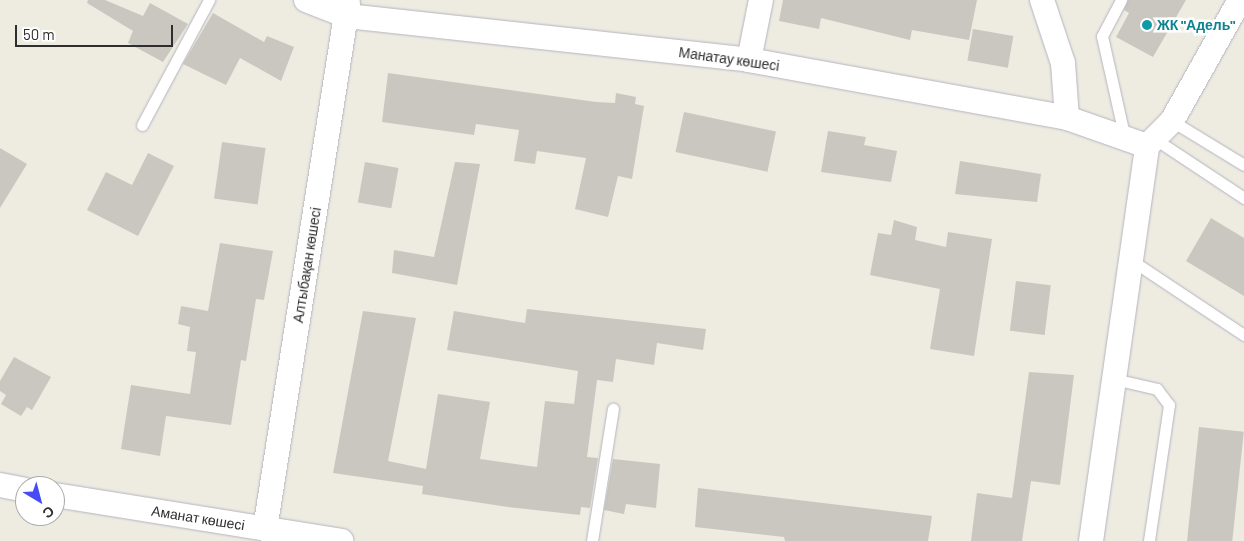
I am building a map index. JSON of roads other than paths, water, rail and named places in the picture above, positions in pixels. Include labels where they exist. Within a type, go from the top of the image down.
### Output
[{"type":"street","name":"Манатау көшесі","points":[[306,0],[348,8],[749,60],[1067,118],[1125,138],[1151,143]]},
{"type":"street","points":[[749,60],[761,0]]},
{"type":"street","points":[[1042,0],[1063,63],[1067,118]]},
{"type":"street","points":[[1091,541],[1131,260],[1151,143],[1172,120],[1240,0]]},
{"type":"street","name":"Алтыбақан көшесі","points":[[265,529],[348,8]]},
{"type":"street","points":[[0,485],[15,488]]},
{"type":"street","name":"Аманат көшесі","points":[[65,497],[341,541]]},
{"type":"lane","points":[[142,125],[209,0]]},
{"type":"lane","points":[[1122,0],[1102,36],[1125,138]]},
{"type":"lane","points":[[1172,120],[1244,164]]},
{"type":"lane","points":[[1151,143],[1244,198]]},
{"type":"lane","points":[[1131,260],[1244,335]]},
{"type":"lane","points":[[1114,379],[1157,389],[1169,405],[1150,541]]},
{"type":"lane","points":[[592,541],[613,408]]},
{"type":"place","name":"ЖК \"Адель\"","points":[[1147,25]]}]
